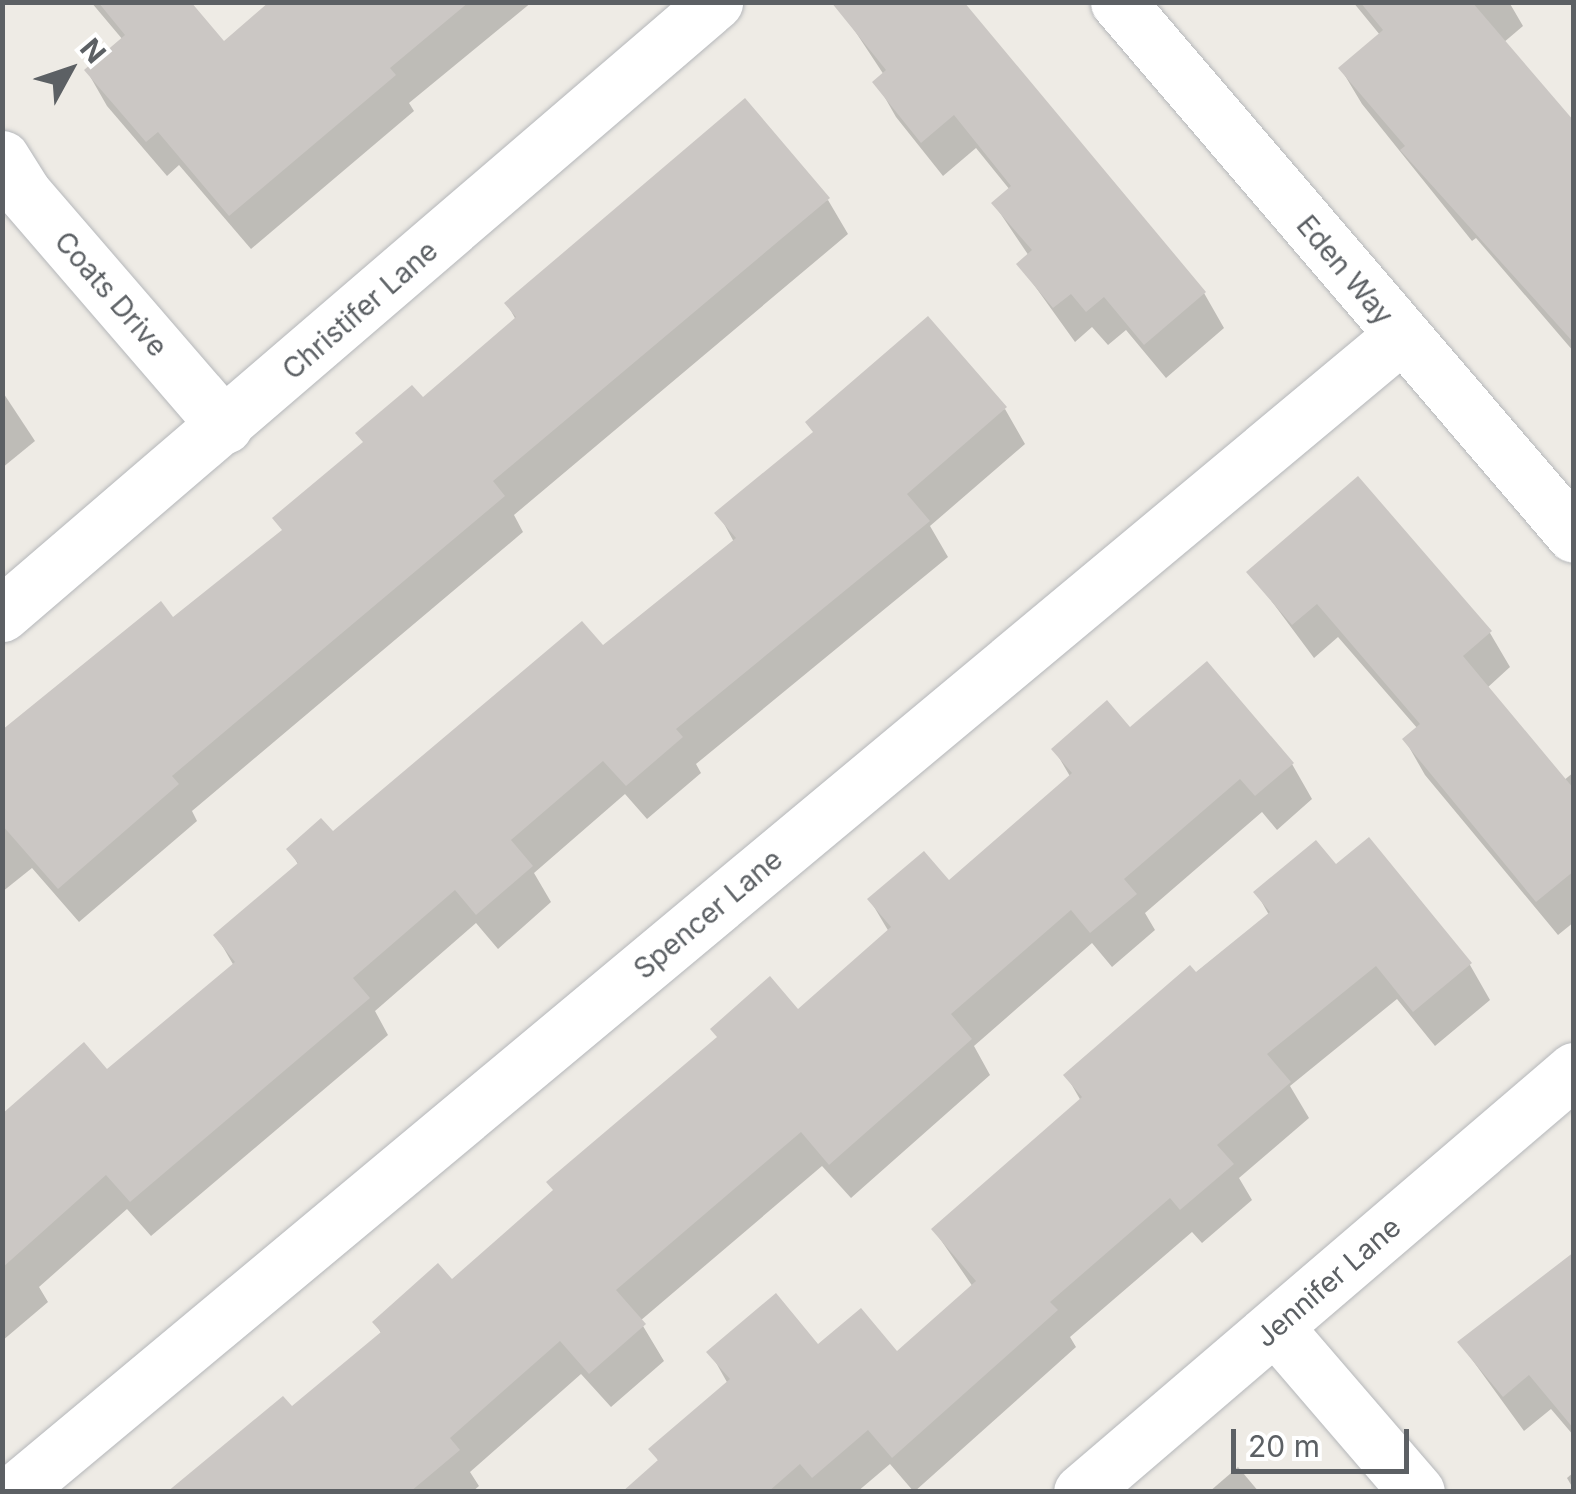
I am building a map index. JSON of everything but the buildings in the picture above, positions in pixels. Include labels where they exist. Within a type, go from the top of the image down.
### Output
[{"type":"street","name":"Christifer Lane","points":[[2,614],[714,2]]},
{"type":"street","name":"Eden Way","points":[[1118,2],[1574,535]]},
{"type":"street","name":"Coats Drive","points":[[2,158],[23,192],[225,426]]},
{"type":"street","name":"Spencer Lane","points":[[14,1492],[1401,336]]},
{"type":"street","name":"Jennifer Lane","points":[[1081,1492],[1574,1070]]},
{"type":"street","points":[[1276,1328],[1417,1492]]}]
